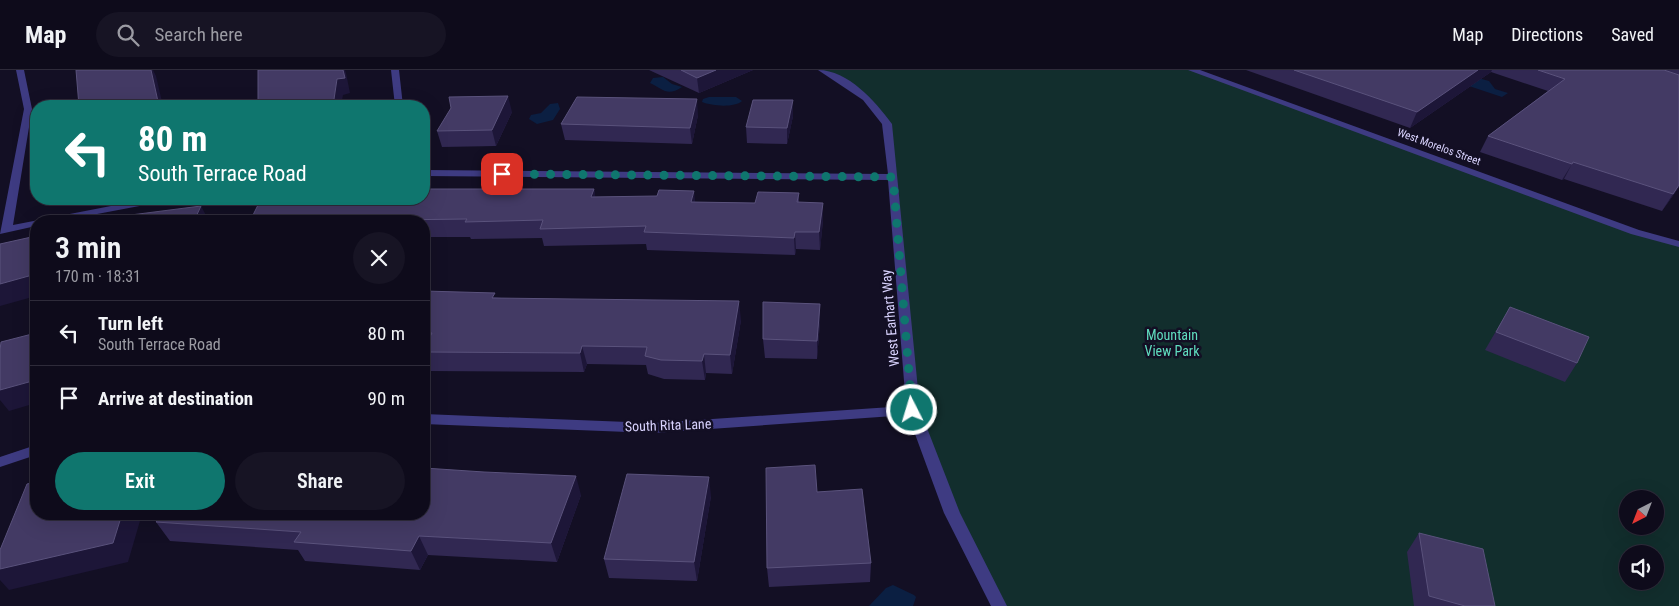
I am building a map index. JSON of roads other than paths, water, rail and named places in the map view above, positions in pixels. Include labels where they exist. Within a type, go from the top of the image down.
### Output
[{"type":"street","points":[[20,70],[26,88],[28,110],[3,230],[30,224]]},
{"type":"street","points":[[395,70],[398,100]]},
{"type":"street","name":"West Earhart Way","points":[[822,70],[842,80],[866,98],[887,124],[912,410],[952,513],[999,606]]},
{"type":"street","name":"West Morelos Street","points":[[1192,70],[1635,232],[1679,244]]},
{"type":"street","points":[[430,174],[893,177]]},
{"type":"street","points":[[76,215],[130,205]]},
{"type":"street","name":"South Rita Lane","points":[[430,419],[653,428],[912,410]]},
{"type":"street","points":[[0,462],[30,452]]},
{"type":"water","points":[[663,77],[672,84],[682,87],[669,92],[650,83],[653,78]]},
{"type":"water","points":[[1474,77],[1489,81],[1495,89],[1508,93],[1502,97],[1469,86]]},
{"type":"water","points":[[709,97],[736,97],[742,101],[734,105],[723,106],[702,102],[703,99]]},
{"type":"water","points":[[558,103],[560,109],[553,120],[537,124],[529,119],[531,115],[541,113],[550,104]]},
{"type":"water","points":[[893,585],[916,597],[913,606],[869,606],[886,588]]},
{"type":"park label","name":"Mountain View Park","points":[[1172,344]]}]
